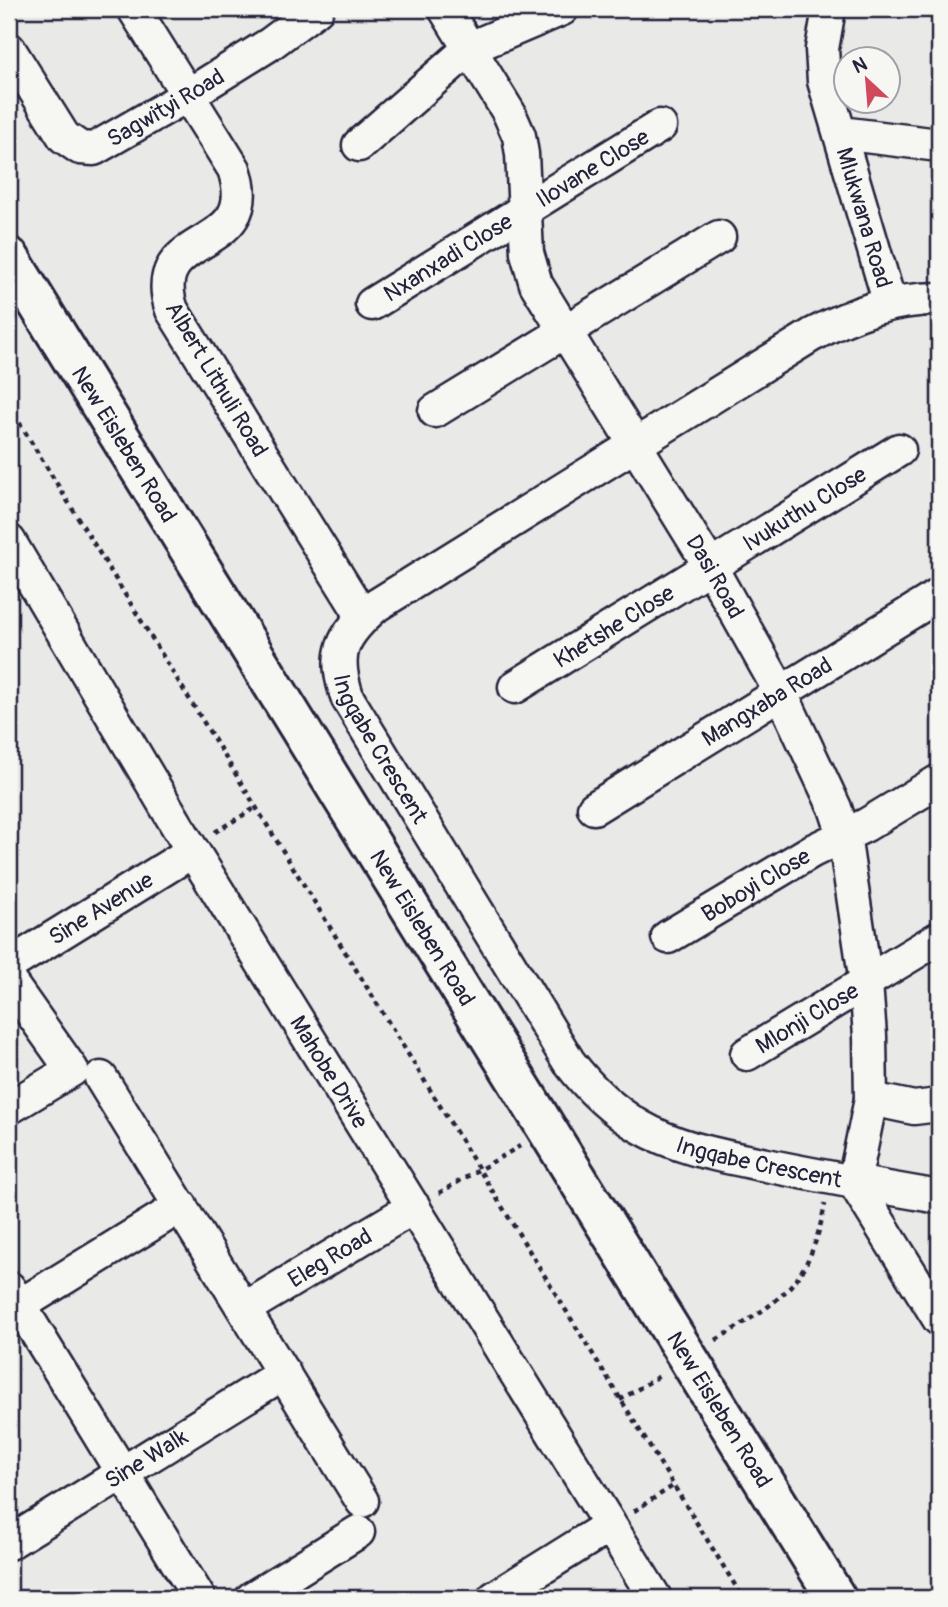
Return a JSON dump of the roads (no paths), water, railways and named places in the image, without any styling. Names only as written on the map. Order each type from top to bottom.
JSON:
[{"type":"main road","name":"New Eisleben Road","points":[[9,257],[836,1598]]},
{"type":"street","name":"Albert Lithuli Road","points":[[134,9],[234,169],[240,187],[239,205],[229,222],[181,256],[172,266],[166,293],[172,310],[363,617]]},
{"type":"street","name":"Sagwityi Road","points":[[9,49],[57,129],[70,143],[80,148],[94,149],[270,44],[317,9]]},
{"type":"street","name":"Dasi Road","points":[[445,9],[514,125],[522,154],[530,267],[536,284],[710,566],[781,693],[835,808],[844,835],[866,983],[870,1036],[871,1099],[842,1180]]},
{"type":"street","points":[[359,145],[470,48],[562,9]]},
{"type":"street","name":"Mlukwana Road","points":[[829,9],[822,49],[824,80],[890,304]]},
{"type":"street","name":"Ilovane Close","points":[[525,211],[660,126]]},
{"type":"street","points":[[840,133],[939,145]]},
{"type":"street","name":"Nxanxadi Close","points":[[372,304],[525,211]]},
{"type":"street","points":[[435,411],[719,237]]},
{"type":"street","name":"Ingqabe Crescent","points":[[939,299],[910,299],[890,304],[849,316],[812,335],[388,598],[351,630],[342,646],[339,661],[348,699],[569,1062],[611,1108],[671,1142],[710,1153],[939,1197]]},
{"type":"street","name":"Ivukuthu Close","points":[[710,566],[899,450]]},
{"type":"street","name":"Mahobe Drive","points":[[9,541],[201,844],[414,1207],[617,1521],[655,1598]]},
{"type":"street","name":"Khetshe Close","points":[[515,687],[710,566]]},
{"type":"street","name":"Mangxaba Road","points":[[594,807],[939,595]]},
{"type":"street","name":"Boboyi Close","points":[[668,937],[812,851],[866,825],[939,781]]},
{"type":"street","name":"Sine Avenue","points":[[9,965],[201,844]]},
{"type":"street","name":"Mlonji Close","points":[[747,1054],[939,938]]},
{"type":"street","points":[[9,982],[86,1074],[181,1206],[362,1501]]},
{"type":"street","points":[[9,1108],[86,1074]]},
{"type":"street","points":[[871,1099],[914,1108],[939,1105]]},
{"type":"street","points":[[842,1180],[939,1319]]},
{"type":"street","points":[[181,1206],[12,1302],[199,1598]]},
{"type":"street","name":"Eleg Road","points":[[244,1309],[414,1207]]},
{"type":"street","name":"Sine Walk","points":[[9,1544],[284,1373]]},
{"type":"street","points":[[494,1598],[617,1521]]},
{"type":"street","points":[[252,1598],[358,1532]]}]
